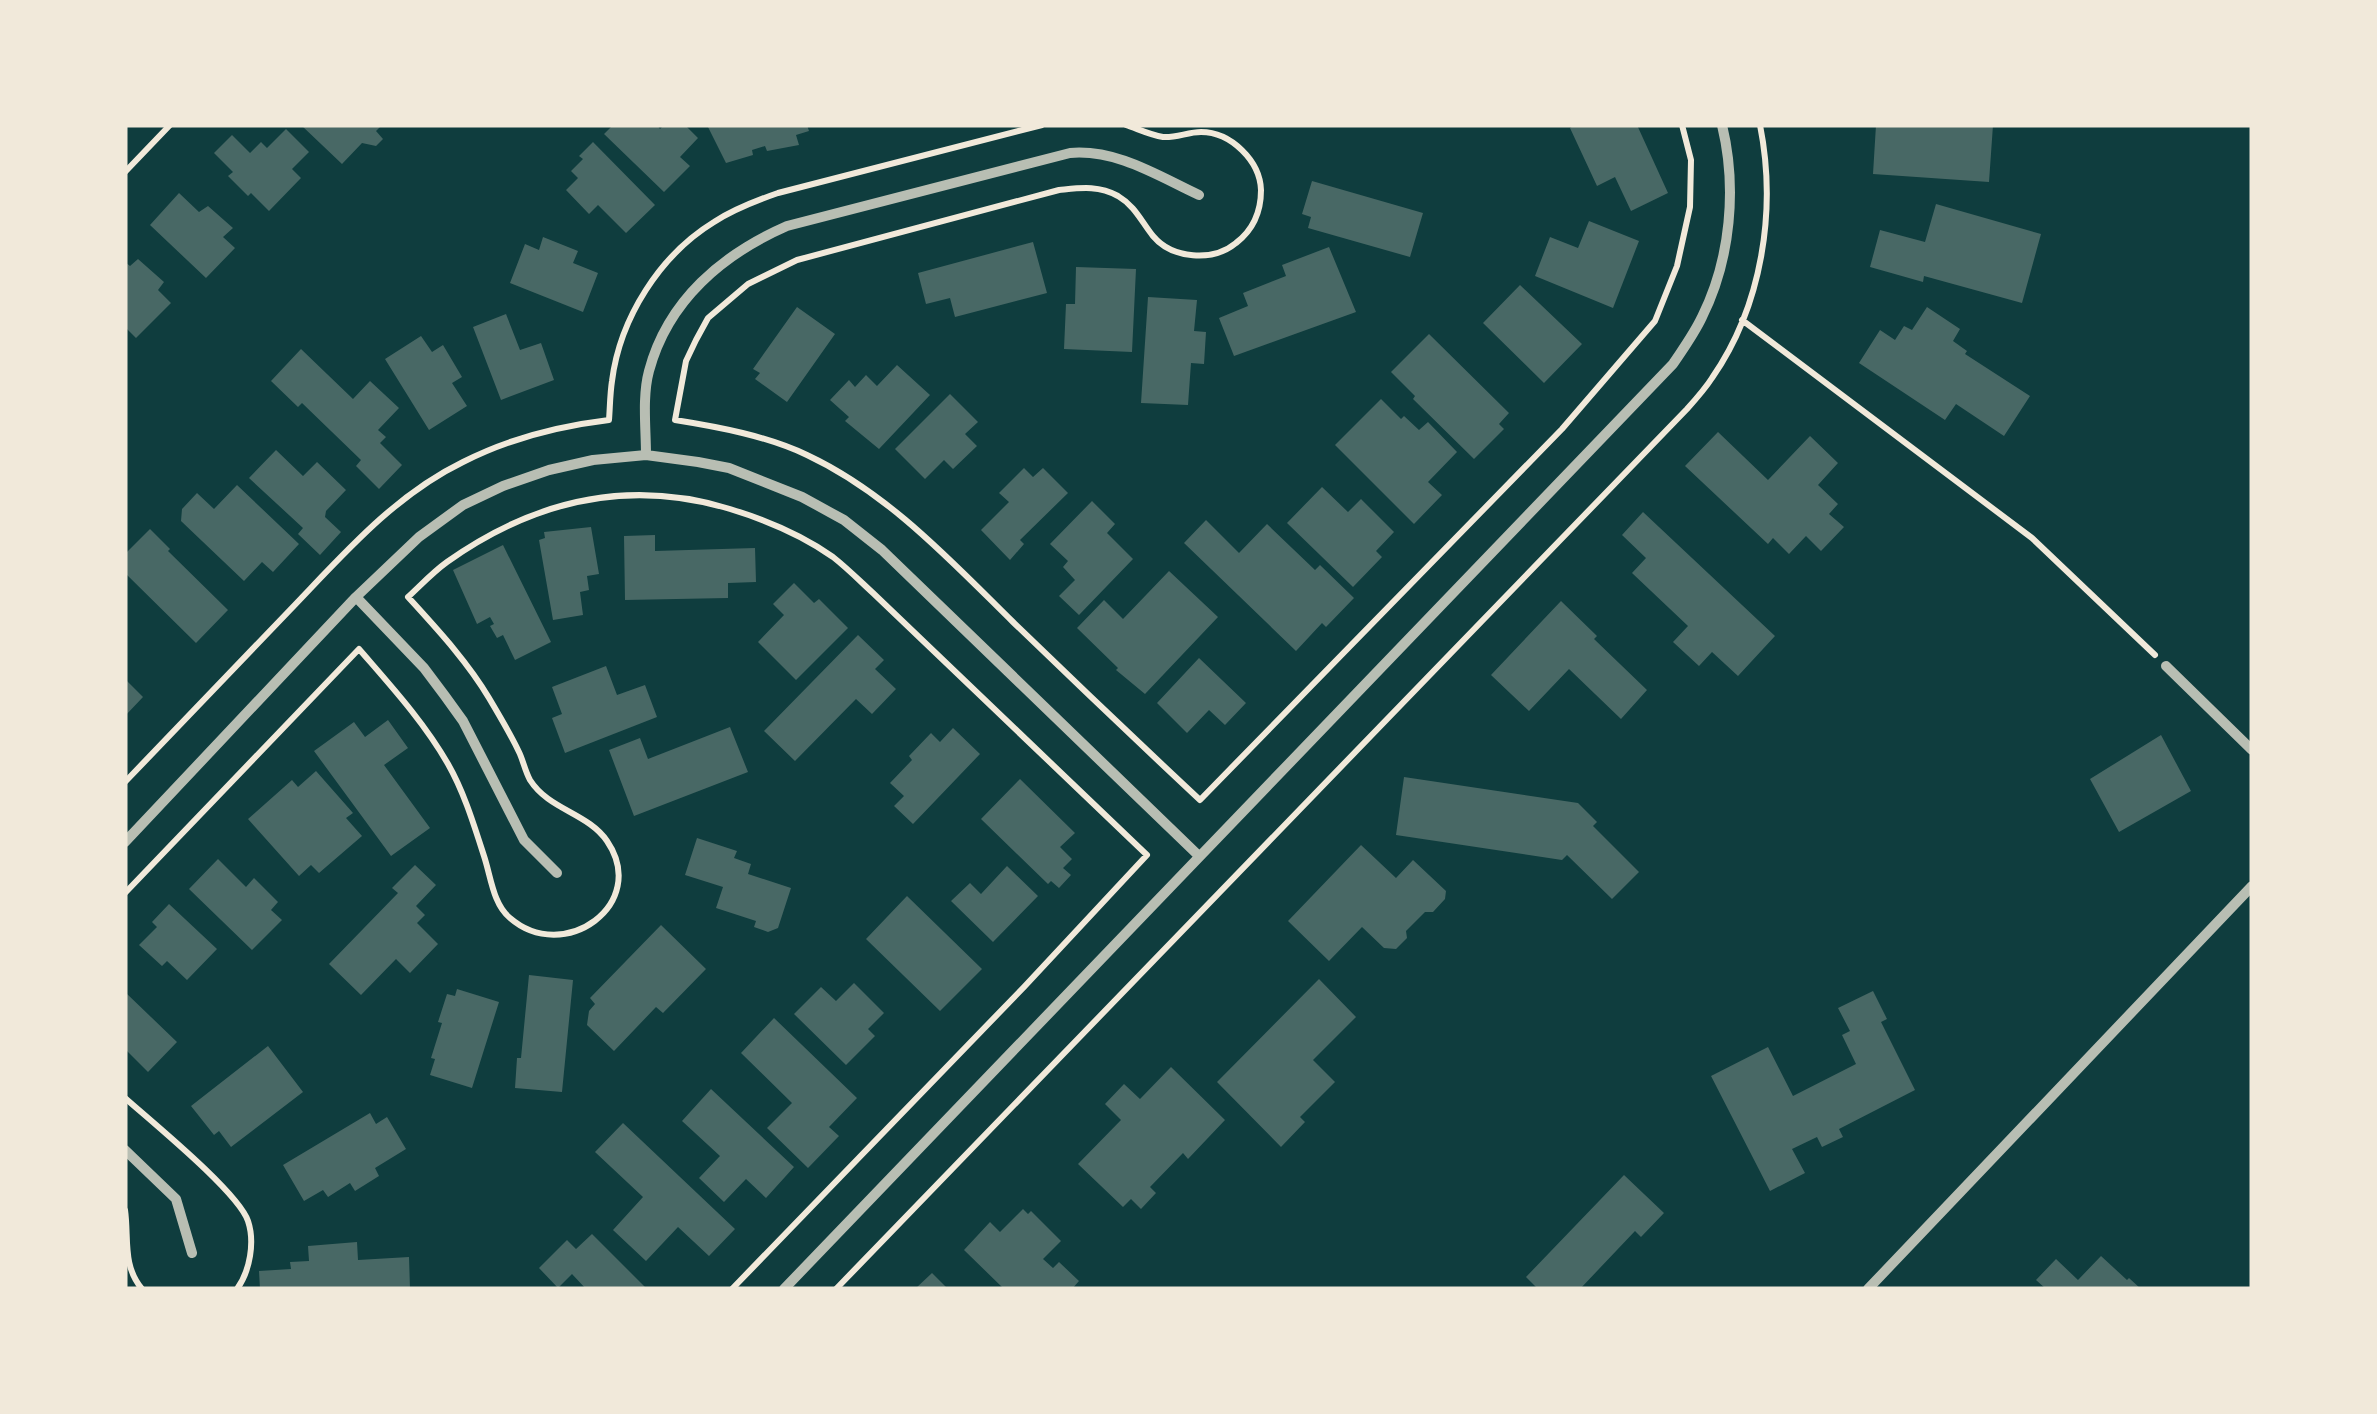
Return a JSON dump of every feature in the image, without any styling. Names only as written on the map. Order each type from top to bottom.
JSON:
[{"type":"street","points":[[784,1289],[1673,364],[1702,317],[1727,232],[1728,149],[1722,125]]},
{"type":"street","points":[[646,455],[648,374],[669,325],[684,298],[708,274],[762,236],[1070,153],[1118,158],[1199,196]]},
{"type":"street","points":[[125,842],[356,597],[420,537],[463,505],[549,470],[593,460],[646,455],[728,468],[844,520],[882,550],[1199,856]]},
{"type":"street","points":[[356,597],[424,668],[445,696],[463,721],[524,840],[557,873]]},
{"type":"street","points":[[2166,666],[2252,750]]},
{"type":"street","points":[[1868,1289],[2252,886]]},
{"type":"street","points":[[125,1150],[176,1199],[192,1253]]},
{"type":"path","points":[[125,172],[170,125]]},
{"type":"path","points":[[1126,125],[1168,138],[1200,132],[1214,134],[1241,150],[1258,174],[1261,187],[1257,216],[1241,240],[1206,256],[1180,253],[1155,240],[1135,208],[1125,200],[1086,186],[797,260],[748,284],[708,318],[686,361],[676,420],[792,449],[871,492],[932,543],[1200,800],[1562,430],[1655,321],[1677,266],[1690,207],[1691,160],[1682,125]]},
{"type":"path","points":[[836,1289],[1688,408],[1712,378],[1742,320],[1764,242],[1767,174],[1760,125]]},
{"type":"path","points":[[1742,320],[2032,538],[2166,666]]},
{"type":"path","points":[[408,597],[444,564],[486,537],[576,501],[661,494],[756,516],[834,558],[1146,855],[732,1289]]},
{"type":"path","points":[[125,893],[359,649]]},
{"type":"path","points":[[125,1098],[242,1210],[248,1222],[250,1252],[248,1268],[237,1289]]},
{"type":"path","points":[[125,1210],[128,1261],[134,1280],[142,1289]]},
{"type":"building","points":[[301,125],[382,125],[376,131],[383,139],[376,146],[362,143],[342,164]]},
{"type":"building","points":[[613,125],[657,125],[660,129],[664,125],[685,125],[698,138],[680,157],[690,166],[664,192],[604,134]]},
{"type":"building","points":[[707,125],[807,125],[809,131],[796,135],[799,145],[767,151],[765,146],[752,150],[753,155],[726,163]]},
{"type":"building","points":[[1637,125],[1668,193],[1631,211],[1615,177],[1597,186],[1570,128]]},
{"type":"building","points":[[1876,125],[1993,125],[1989,182],[1873,174]]},
{"type":"building","points":[[286,129],[309,152],[292,169],[301,178],[269,211],[228,176],[233,172],[214,153],[232,135],[250,153],[261,142],[267,148]]},
{"type":"building","points":[[593,142],[655,205],[626,233],[598,205],[589,214],[566,190],[578,178],[571,171],[583,159],[579,156]]},
{"type":"building","points":[[1312,181],[1423,213],[1410,257],[1308,228],[1311,217],[1302,214]]},
{"type":"building","points":[[179,193],[199,212],[208,206],[233,228],[223,237],[235,248],[206,278],[150,225]]},
{"type":"building","points":[[1936,204],[2041,234],[2022,303],[1924,276],[1923,282],[1870,267],[1880,230],[1925,242]]},
{"type":"building","points":[[1589,221],[1639,241],[1613,308],[1535,276],[1550,237],[1578,248]]},
{"type":"building","points":[[543,237],[578,251],[573,263],[598,273],[583,312],[510,283],[525,244],[539,250]]},
{"type":"building","points":[[1033,242],[1047,293],[955,317],[950,298],[926,304],[918,273]]},
{"type":"building","points":[[1329,247],[1356,312],[1234,356],[1219,318],[1248,306],[1243,293],[1286,276],[1282,265]]},
{"type":"building","points":[[138,259],[164,282],[158,290],[171,303],[136,338],[125,327],[125,262],[130,266]]},
{"type":"building","points":[[1076,267],[1136,269],[1132,352],[1064,349],[1066,304],[1075,304]]},
{"type":"building","points":[[1520,285],[1582,344],[1544,383],[1483,323]]},
{"type":"building","points":[[1148,297],[1197,300],[1194,331],[1206,332],[1204,364],[1191,363],[1188,405],[1141,403]]},
{"type":"building","points":[[797,307],[835,334],[787,402],[755,379],[760,373],[753,369]]},
{"type":"building","points":[[1927,307],[1960,329],[1953,341],[1967,351],[1965,354],[2030,396],[2004,436],[1956,404],[1945,420],[1859,363],[1880,330],[1895,340],[1904,326],[1912,330]]},
{"type":"building","points":[[506,314],[520,350],[541,343],[554,380],[501,400],[473,327]]},
{"type":"building","points":[[1429,334],[1509,413],[1499,424],[1504,429],[1474,459],[1391,372]]},
{"type":"building","points":[[421,336],[432,352],[443,345],[462,377],[452,383],[467,406],[429,430],[385,359]]},
{"type":"building","points":[[301,349],[353,399],[370,381],[399,408],[378,430],[386,437],[380,443],[402,465],[379,489],[356,466],[361,460],[302,403],[298,407],[271,381]]},
{"type":"building","points":[[897,365],[930,395],[879,449],[845,421],[849,417],[830,400],[849,380],[855,387],[866,375],[877,386]]},
{"type":"building","points":[[950,394],[978,422],[965,434],[977,446],[953,469],[944,460],[925,479],[895,449]]},
{"type":"building","points":[[1381,399],[1419,430],[1428,422],[1457,452],[1428,482],[1442,495],[1414,524],[1335,445]]},
{"type":"building","points":[[1718,432],[1768,480],[1810,436],[1838,463],[1818,485],[1838,504],[1829,514],[1844,527],[1821,551],[1806,536],[1789,554],[1773,538],[1768,544],[1685,466]]},
{"type":"building","points":[[276,450],[303,476],[317,462],[346,490],[325,517],[341,532],[320,555],[298,534],[303,528],[249,478]]},
{"type":"building","points":[[1024,468],[1033,477],[1043,468],[1068,493],[1020,540],[1024,544],[1010,560],[981,530],[1009,502],[999,493]]},
{"type":"building","points":[[237,485],[299,544],[273,572],[262,562],[244,581],[181,521],[182,509],[197,493],[214,509]]},
{"type":"building","points":[[1322,487],[1348,512],[1361,499],[1394,532],[1376,551],[1382,557],[1353,587],[1287,523]]},
{"type":"building","points":[[1092,501],[1115,524],[1107,533],[1133,559],[1079,615],[1059,596],[1075,580],[1063,567],[1068,561],[1050,544]]},
{"type":"building","points":[[1643,512],[1775,636],[1738,676],[1712,652],[1699,666],[1673,642],[1688,626],[1632,573],[1646,558],[1622,535]]},
{"type":"building","points":[[1206,520],[1239,553],[1267,524],[1315,570],[1320,565],[1354,598],[1326,627],[1322,623],[1296,651],[1184,543]]},
{"type":"building","points":[[591,527],[599,574],[587,576],[589,590],[580,592],[583,615],[553,620],[539,540],[545,538],[544,532]]},
{"type":"building","points":[[150,529],[228,610],[196,643],[125,573],[125,554]]},
{"type":"building","points":[[655,535],[655,551],[755,548],[756,582],[728,583],[728,598],[625,600],[624,536]]},
{"type":"building","points":[[503,545],[551,642],[515,660],[503,635],[497,638],[490,626],[494,624],[490,617],[477,624],[453,570]]},
{"type":"building","points":[[1169,571],[1218,617],[1145,694],[1077,628],[1104,600],[1123,619]]},
{"type":"building","points":[[794,583],[814,603],[819,599],[848,628],[796,680],[758,642],[784,615],[773,604]]},
{"type":"building","points":[[1561,601],[1647,690],[1621,719],[1569,669],[1529,711],[1491,675]]},
{"type":"building","points":[[858,635],[884,660],[875,669],[896,689],[872,714],[856,699],[795,761],[764,731]]},
{"type":"building","points":[[1199,658],[1246,703],[1225,725],[1209,710],[1187,733],[1157,703]]},
{"type":"building","points":[[606,666],[617,695],[645,685],[657,717],[565,753],[552,718],[562,714],[552,687]]},
{"type":"building","points":[[125,679],[143,697],[125,716]]},
{"type":"building","points":[[388,720],[408,748],[384,765],[430,828],[391,856],[314,751],[354,722],[365,737]]},
{"type":"building","points":[[730,727],[748,772],[634,816],[609,750],[640,738],[648,759]]},
{"type":"building","points":[[953,728],[980,754],[913,824],[894,806],[904,796],[890,783],[931,733],[940,742]]},
{"type":"building","points":[[2161,735],[2191,791],[2119,832],[2090,779]]},
{"type":"building","points":[[316,771],[353,813],[346,818],[362,836],[319,873],[311,865],[299,876],[248,819],[292,780],[298,787]]},
{"type":"building","points":[[1404,777],[1578,803],[1597,822],[1593,826],[1639,872],[1612,899],[1567,855],[1562,860],[1396,835]]},
{"type":"building","points":[[1020,779],[1075,833],[1060,847],[1072,859],[1063,868],[1071,875],[1059,888],[1051,881],[1048,884],[981,819]]},
{"type":"building","points":[[697,838],[737,851],[734,858],[751,864],[748,874],[791,888],[778,928],[768,932],[754,927],[756,921],[716,908],[723,887],[685,875]]},
{"type":"building","points":[[1361,845],[1396,878],[1413,860],[1446,891],[1445,899],[1406,931],[1407,938],[1396,949],[1384,948],[1362,927],[1329,961],[1288,921]]},
{"type":"building","points":[[218,859],[246,887],[254,878],[278,902],[271,910],[282,920],[252,950],[189,889]]},
{"type":"building","points":[[415,865],[436,885],[416,906],[425,915],[417,923],[438,944],[410,973],[396,959],[361,995],[329,964],[398,893],[392,888]]},
{"type":"building","points":[[1007,866],[1038,896],[993,942],[951,901],[970,883],[981,894]]},
{"type":"building","points":[[907,896],[982,969],[940,1011],[866,939]]},
{"type":"building","points":[[169,904],[217,949],[187,980],[167,961],[162,966],[139,945],[157,927],[152,922]]},
{"type":"building","points":[[661,925],[706,969],[663,1013],[656,1007],[614,1051],[587,1025],[589,1011],[595,1004],[590,998]]},
{"type":"building","points":[[529,975],[573,980],[562,1092],[515,1088]]},
{"type":"building","points":[[1319,979],[1356,1017],[1313,1060],[1335,1082],[1300,1117],[1305,1122],[1281,1147],[1217,1082]]},
{"type":"building","points":[[854,983],[884,1013],[868,1029],[875,1036],[846,1065],[794,1014],[821,987],[836,1001]]},
{"type":"building","points":[[457,989],[499,1002],[472,1088],[430,1075],[442,1023],[438,1022],[447,994],[455,996]]},
{"type":"building","points":[[1873,991],[1887,1019],[1881,1022],[1915,1090],[1839,1129],[1843,1137],[1822,1147],[1817,1137],[1792,1149],[1805,1173],[1770,1191],[1711,1076],[1768,1047],[1793,1096],[1856,1064],[1842,1035],[1850,1031],[1838,1008]]},
{"type":"building","points":[[125,992],[177,1042],[148,1072],[125,1049]]},
{"type":"building","points":[[774,1018],[857,1098],[829,1127],[839,1136],[808,1168],[767,1128],[792,1103],[741,1053]]},
{"type":"building","points":[[268,1046],[303,1092],[231,1147],[219,1131],[214,1135],[191,1106]]},
{"type":"building","points":[[1171,1067],[1225,1120],[1188,1159],[1183,1153],[1150,1187],[1156,1193],[1141,1209],[1131,1199],[1123,1207],[1078,1164],[1121,1120],[1105,1104],[1124,1084],[1140,1099]]},
{"type":"building","points":[[711,1089],[794,1167],[766,1198],[746,1179],[724,1202],[699,1178],[720,1156],[682,1121]]},
{"type":"building","points":[[370,1113],[376,1124],[387,1117],[406,1149],[375,1168],[379,1176],[355,1191],[350,1183],[328,1197],[323,1190],[304,1201],[283,1165]]},
{"type":"building","points":[[623,1123],[735,1229],[709,1256],[678,1227],[646,1261],[613,1230],[643,1197],[595,1152]]},
{"type":"building","points":[[1624,1175],[1664,1213],[1641,1237],[1635,1231],[1580,1289],[1538,1289],[1526,1277]]},
{"type":"building","points":[[1023,1209],[1028,1214],[1031,1211],[1061,1241],[1043,1259],[1053,1268],[1059,1262],[1079,1281],[1072,1289],[1004,1289],[964,1250],[990,1222],[1000,1232]]},
{"type":"building","points":[[592,1234],[647,1289],[586,1289],[572,1274],[558,1288],[539,1268],[567,1240],[576,1249]]},
{"type":"building","points":[[357,1242],[358,1260],[409,1257],[410,1289],[260,1289],[259,1271],[291,1269],[290,1262],[309,1261],[308,1246]]},
{"type":"building","points":[[2101,1256],[2141,1289],[2046,1289],[2036,1280],[2056,1259],[2078,1280]]},
{"type":"building","points":[[932,1273],[948,1289],[915,1289]]}]
